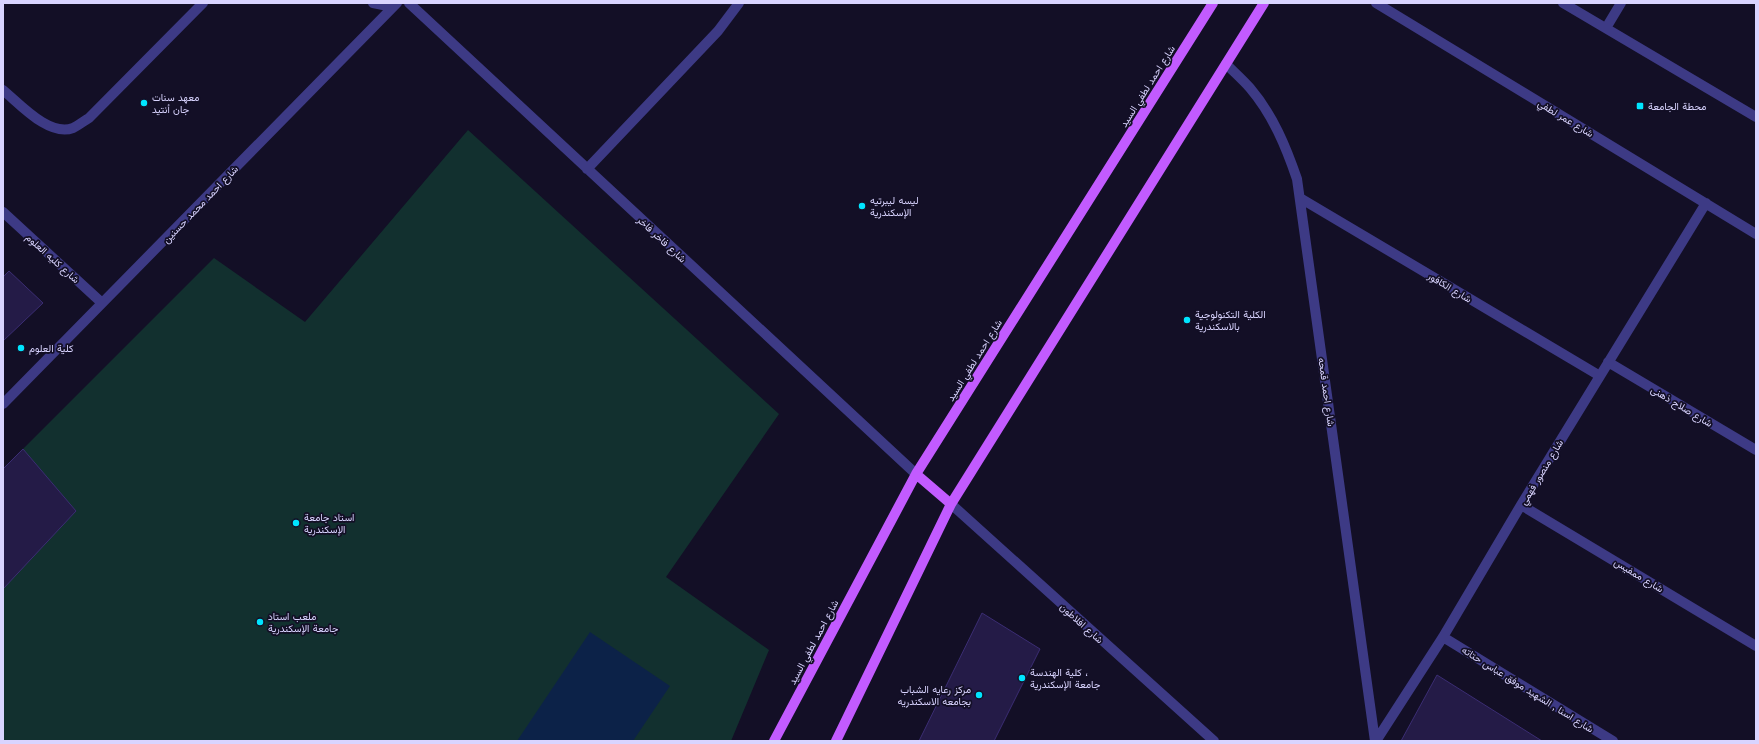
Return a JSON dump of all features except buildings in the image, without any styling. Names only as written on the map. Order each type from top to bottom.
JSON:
[{"type":"main road","name":"شارع احمد لطفي السيد","points":[[774,741],[916,474],[1213,3]]},
{"type":"main road","points":[[836,741],[951,504],[1264,3]]},
{"type":"main road","points":[[916,474],[951,504]]},
{"type":"street","points":[[3,90],[35,117],[52,128],[72,128],[89,118],[202,3]]},
{"type":"street","points":[[373,3],[395,5]]},
{"type":"street","name":"شارع فاخر فاخر","points":[[409,3],[916,474]]},
{"type":"street","points":[[588,169],[718,31],[739,3]]},
{"type":"street","name":"شارع عمر لطفي","points":[[1376,3],[1756,234]]},
{"type":"street","points":[[1563,3],[1756,117]]},
{"type":"street","points":[[1606,28],[1621,3]]},
{"type":"street","name":"شارع احمد محمد حسنين","points":[[3,404],[395,5]]},
{"type":"street","name":"شارع احمد قمحه","points":[[1226,64],[1251,89],[1270,117],[1286,147],[1297,179],[1376,741]]},
{"type":"street","name":"شارع الكافور","points":[[1300,198],[1600,376]]},
{"type":"street","name":"شارع منصور فهمي","points":[[1376,741],[1443,637],[1521,505],[1706,203]]},
{"type":"street","name":"شارع كليه العلوم","points":[[3,212],[102,303]]},
{"type":"street","name":"شارع صلاح ذهنى","points":[[1608,362],[1756,450]]},
{"type":"street","name":"شارع افلاطون","points":[[951,504],[1214,741]]},
{"type":"street","name":"شارع ممفيس","points":[[1521,505],[1756,646]]},
{"type":"street","name":"شارع اسنا , الشهيد موفق عباس حتاته","points":[[1443,637],[1613,741]]},
{"type":"green space","name":"استاد جامعة الإسكندرية","points":[[468,130],[779,414],[666,577],[769,650],[731,741],[3,741],[3,469],[214,258],[305,322]]},
{"type":"water","points":[[590,632],[670,686],[633,741],[517,741]]},
{"type":"place","name":"معهد سنات جان أنتيد","points":[[144,103]]},
{"type":"place","name":"محطة الجامعة","points":[[1640,106]]},
{"type":"place","name":"ليسه ليبرتيه الإسكندرية","points":[[862,206]]},
{"type":"place","name":"الكلية التكنولوجية بالاسكندرية","points":[[1187,320]]},
{"type":"place","name":"كلية العلوم","points":[[21,348]]},
{"type":"place","name":"استاد جامعة الإسكندرية","points":[[296,523]]},
{"type":"place","name":"ملعب استاد جامعة الإسكندرية","points":[[260,622]]},
{"type":"place","name":"كلية الهندسة ، جامعة الإسكندرية","points":[[1022,678]]},
{"type":"place","name":"مركز رعايه الشباب بجامعه الاسكندريه","points":[[979,695]]}]
